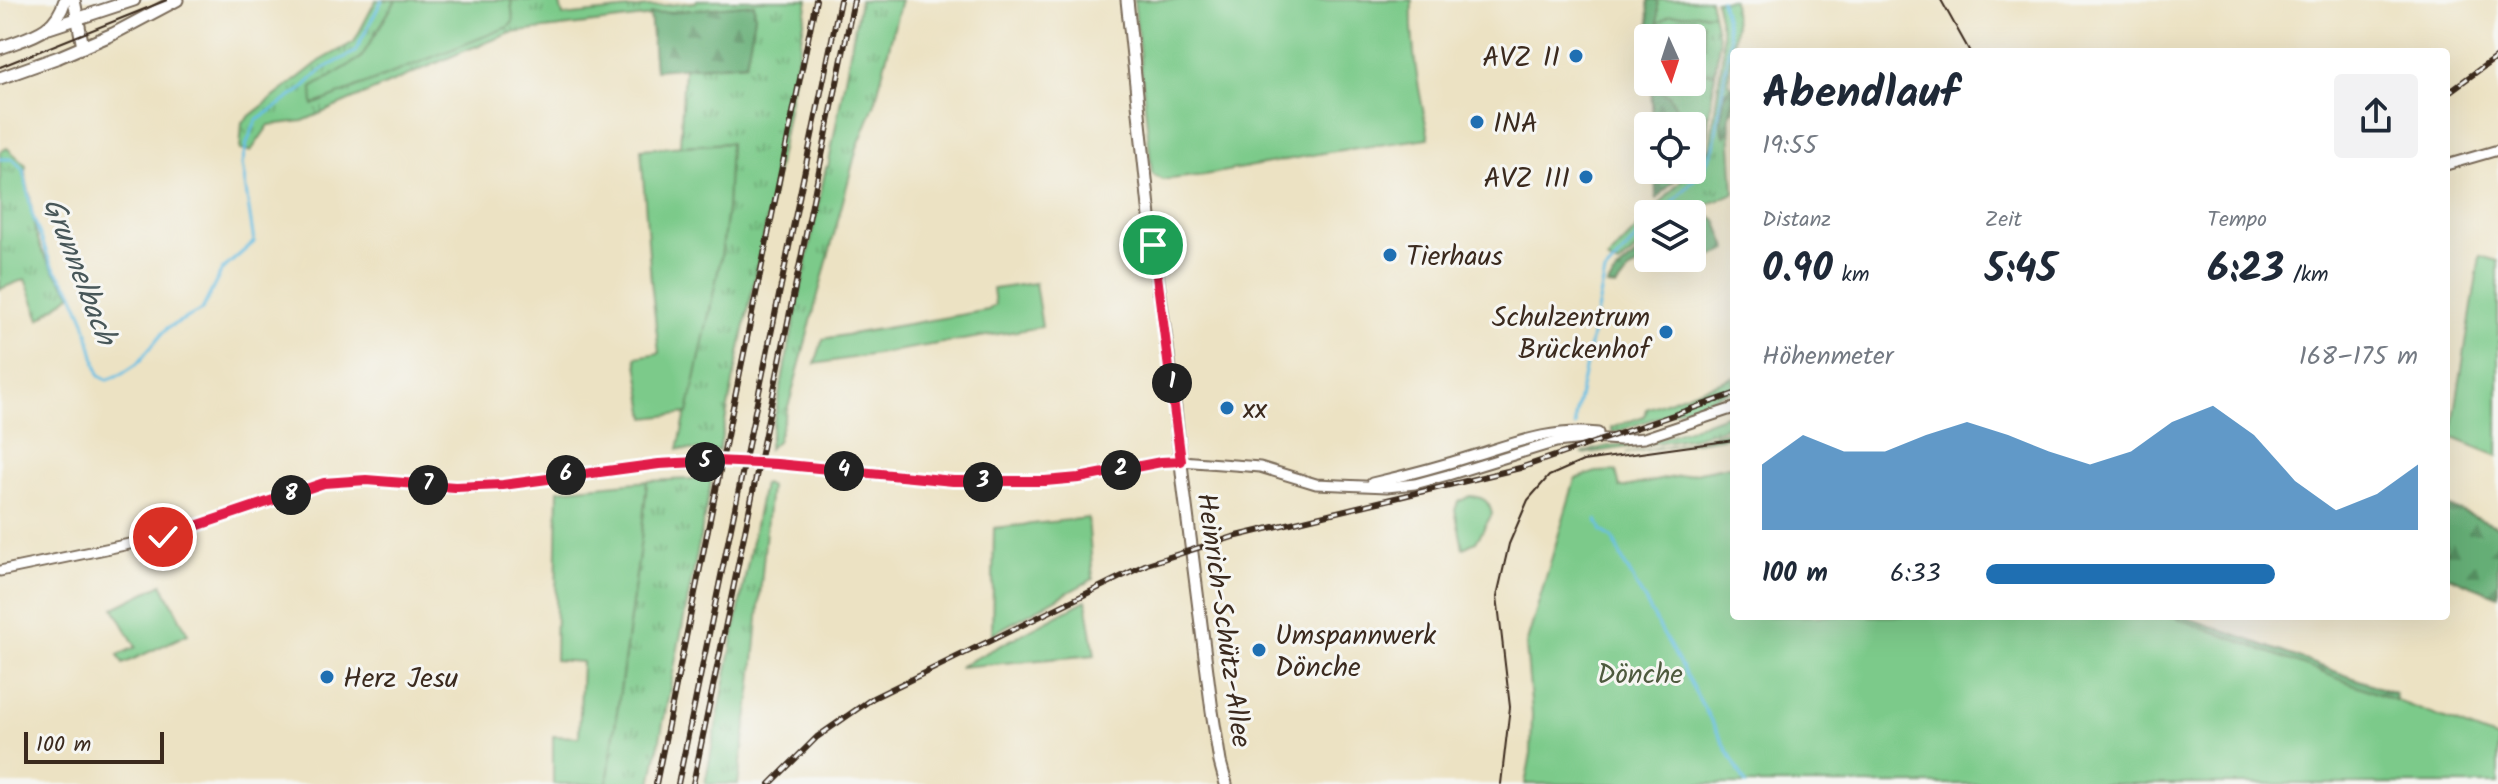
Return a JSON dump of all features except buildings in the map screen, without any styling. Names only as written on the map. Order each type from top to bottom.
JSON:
[{"type":"main road","points":[[49,28],[59,17],[65,0]]},
{"type":"main road","points":[[74,0],[83,47]]},
{"type":"main road","points":[[0,48],[134,0]]},
{"type":"main road","points":[[0,78],[83,47],[177,0]]},
{"type":"main road","name":"Heinrich-Schütz-Allee","points":[[1127,0],[1153,245],[1212,711],[1226,784]]},
{"type":"street","points":[[2450,164],[2498,150]]},
{"type":"street","points":[[0,571],[163,537],[324,483],[366,480],[455,487],[503,485],[659,464],[716,461],[953,481],[1045,481],[1181,461],[1260,467],[1316,484],[1362,486],[1557,431],[1638,435],[1644,438],[1730,409]]},
{"type":"green space","points":[[376,0],[396,0],[361,58],[312,88],[444,51],[508,27],[513,22],[511,0],[559,0],[563,16],[697,0],[808,0],[777,170],[719,451],[678,449],[721,257],[727,209],[729,143],[680,146],[684,68],[746,63],[754,4],[511,33],[303,121],[269,125],[251,151],[240,150],[242,122],[320,61],[354,42]]},
{"type":"green space","points":[[396,0],[511,0],[513,22],[508,27],[313,105],[312,88],[361,58]]},
{"type":"green space","points":[[860,0],[901,0],[875,103],[857,148],[791,397],[777,441],[768,449],[828,167]]},
{"type":"green space","points":[[1134,0],[1412,0],[1414,52],[1429,138],[1162,180],[1152,174]]},
{"type":"green space","points":[[1648,0],[1658,0],[1658,24],[1649,24]]},
{"type":"green space","points":[[1658,0],[1710,0],[1713,13],[1670,15],[1658,24]]},
{"type":"green space","points":[[1715,0],[1733,0],[1735,28],[1730,48],[1728,83],[1730,195],[1706,206],[1706,200],[1664,200],[1678,184],[1706,184],[1706,152],[1710,148],[1723,52]]},
{"type":"green space","points":[[754,4],[755,16],[746,63],[655,70],[650,14]]},
{"type":"green space","points":[[1713,13],[1719,41],[1715,73],[1706,74],[1706,24],[1658,24],[1670,15]]},
{"type":"green space","points":[[1695,18],[1703,24],[1673,24],[1678,20]]},
{"type":"green space","points":[[1706,72],[1715,73],[1709,114],[1678,111],[1670,96],[1706,96]]},
{"type":"green space","points":[[1730,88],[1730,130],[1725,137],[1721,126],[1725,91]]},
{"type":"green space","points":[[1652,96],[1670,96],[1678,111],[1688,112],[1652,112]]},
{"type":"green space","points":[[1706,114],[1709,114],[1706,146]]},
{"type":"green space","points":[[730,143],[721,257],[688,413],[646,418],[636,357],[659,353],[641,149]]},
{"type":"green space","points":[[7,148],[26,165],[38,239],[53,270],[72,294],[40,319],[25,279],[0,289],[0,152]]},
{"type":"green space","points":[[1655,184],[1671,184],[1656,200]]},
{"type":"green space","points":[[1706,212],[1716,220],[1728,250],[1706,259]]},
{"type":"green space","points":[[1634,232],[1634,252],[1618,266],[1607,260]]},
{"type":"green space","points":[[2480,256],[2498,261],[2498,456],[2451,437]]},
{"type":"green space","points":[[1634,257],[1634,268],[1616,287],[1607,286]]},
{"type":"green space","points":[[1035,283],[1042,327],[815,364],[823,339],[988,310],[995,305],[993,289]]},
{"type":"green space","points":[[1730,378],[1730,391],[1613,433],[1611,428],[1644,416],[1646,409]]},
{"type":"green space","points":[[1730,413],[1730,425],[1696,437],[1582,454],[1647,441]]},
{"type":"green space","points":[[1730,429],[1730,437],[1626,453],[1697,441]]},
{"type":"green space","name":"Dönche","points":[[1730,466],[1730,620],[2183,620],[2498,739],[2498,784],[1525,784],[1531,754],[1532,714],[1526,645],[1575,479],[1596,472],[1616,471],[1620,488]]},
{"type":"green space","points":[[712,478],[651,784],[607,784],[647,481]]},
{"type":"green space","points":[[647,481],[607,784],[553,784],[553,736],[579,737],[582,662],[555,660],[558,490]]},
{"type":"green space","points":[[763,484],[770,486],[752,684],[738,784],[705,784]]},
{"type":"green space","points":[[1470,496],[1485,500],[1492,514],[1476,542],[1463,548],[1455,510],[1458,502]]},
{"type":"green space","points":[[2450,507],[2498,527],[2498,596],[2450,577]]},
{"type":"green space","points":[[1088,518],[1093,579],[992,634],[994,528]]},
{"type":"green space","points":[[162,584],[188,634],[123,664],[118,655],[136,647],[114,608]]},
{"type":"green space","points":[[1086,600],[1095,655],[959,667]]},
{"type":"green space","points":[[2147,620],[2194,620],[2395,693],[2397,703]]},
{"type":"waterway","name":"Grunnelbach","points":[[0,159],[13,159],[24,170],[32,214],[51,264],[72,291],[85,321],[99,376],[107,380],[122,374],[137,364],[167,328],[202,310],[222,270],[254,242],[242,164],[256,121],[301,90],[323,69],[355,52],[382,0]]},
{"type":"waterway","points":[[1675,200],[1703,170],[1714,147],[1730,39],[1721,0]]},
{"type":"waterway","points":[[1575,426],[1605,273],[1634,241]]},
{"type":"waterway","points":[[1597,520],[1602,531],[1613,538],[1746,784]]},
{"type":"tram line","points":[[0,67],[167,0]]},
{"type":"tram line","points":[[1941,0],[1968,48]]},
{"type":"tram line","points":[[1501,784],[1510,707],[1497,596],[1509,544],[1528,500],[1549,476],[1583,461],[1730,441]]},
{"type":"railway","points":[[656,784],[816,0]]},
{"type":"railway","points":[[678,784],[840,0]]},
{"type":"railway","points":[[693,784],[854,0]]},
{"type":"railway","points":[[2450,91],[2498,56]]},
{"type":"railway","points":[[770,784],[817,737],[873,698],[1147,564],[1233,537],[1520,468],[1730,395]]},
{"type":"place","name":"AVZ II","points":[[1576,56]]},
{"type":"place","name":"INA","points":[[1477,122]]},
{"type":"place","name":"AVZ III","points":[[1586,177]]},
{"type":"place","name":"Tierhaus","points":[[1390,255]]},
{"type":"place","name":"Schulzentrum Brückenhof","points":[[1666,332]]},
{"type":"place","name":"xx","points":[[1227,408]]},
{"type":"place","name":"Umspannwerk Dönche","points":[[1259,650]]},
{"type":"place","name":"Herz Jesu","points":[[327,677]]},
{"type":"route","points":[[163,537],[324,483],[366,480],[455,487],[503,485],[659,464],[716,461],[953,481],[1045,481],[1181,461],[1153,245]]}]
